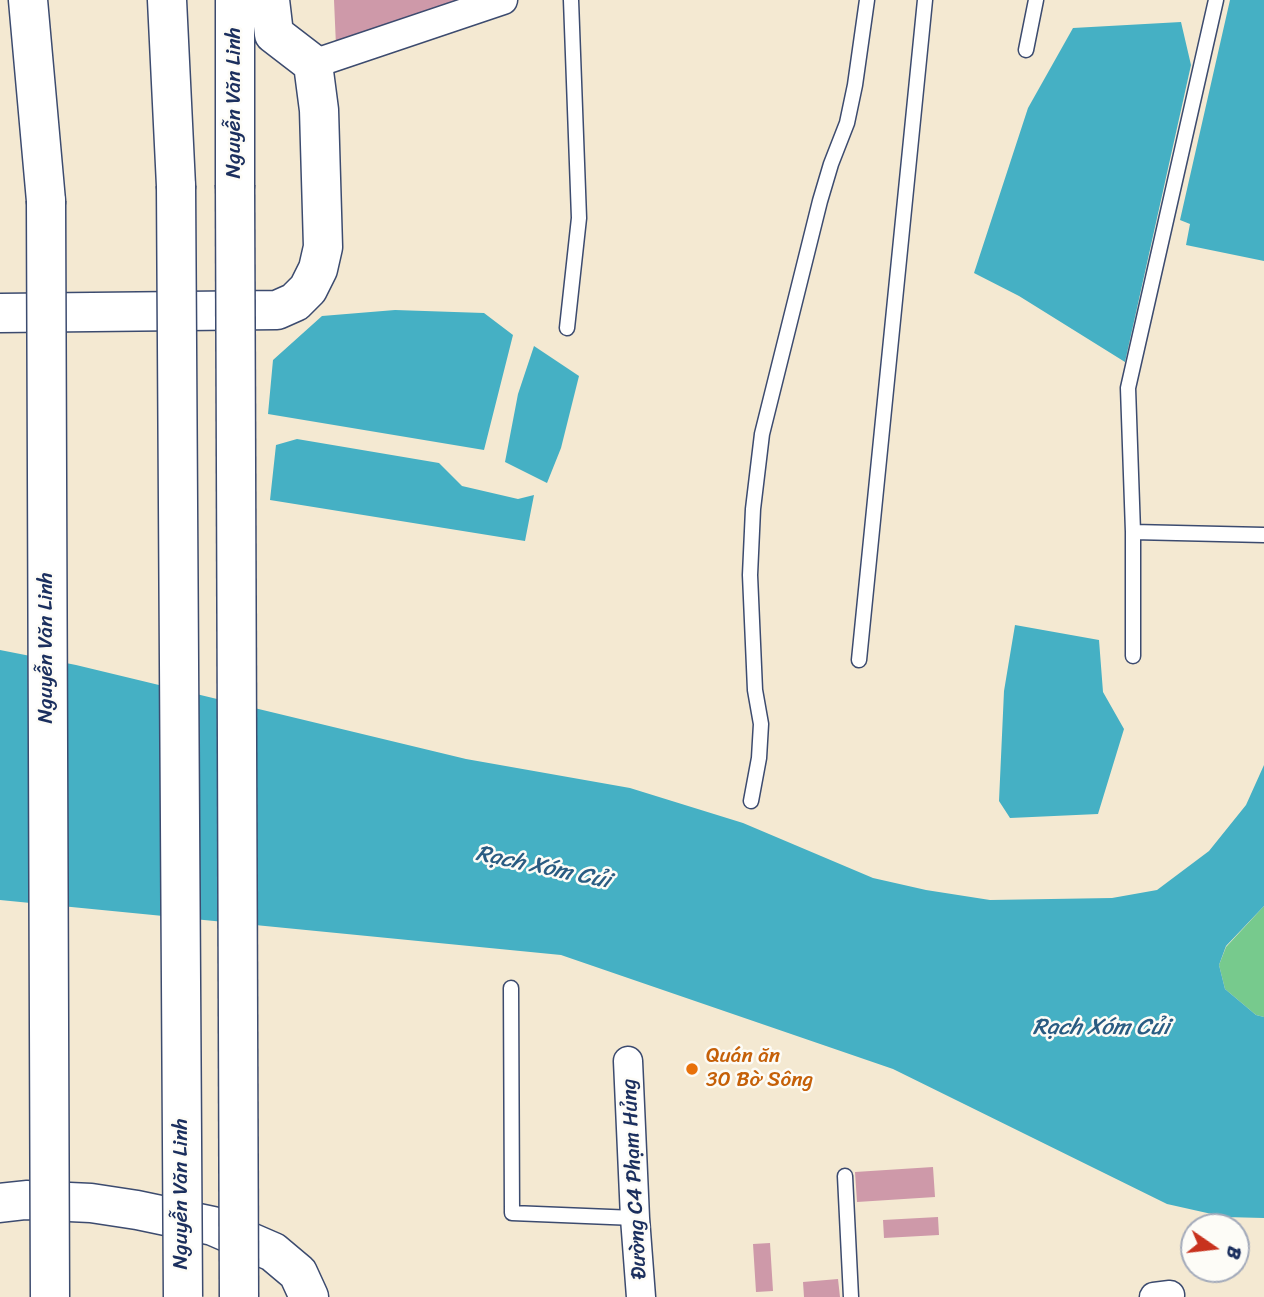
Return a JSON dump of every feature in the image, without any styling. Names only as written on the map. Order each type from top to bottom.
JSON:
[{"type":"main road","name":"Nguyễn Văn Linh","points":[[29,0],[46,201],[50,1297]]},
{"type":"main road","name":"Nguyễn Văn Linh","points":[[167,0],[176,186],[183,1297]]},
{"type":"main road","name":"Nguyễn Văn Linh","points":[[235,0],[239,1297]]},
{"type":"main road","points":[[0,313],[277,310],[295,302],[308,289],[318,269],[323,247],[318,110],[313,64],[274,34],[270,0]]},
{"type":"main road","points":[[0,1203],[26,1200],[91,1203],[212,1226],[274,1252],[298,1273],[309,1297]]},
{"type":"street","points":[[313,64],[472,5],[503,0]]},
{"type":"street","name":"Đường C4 Phạm Hủng","points":[[628,1061],[641,1297]]},
{"type":"lane","points":[[567,328],[579,218],[571,0]]},
{"type":"lane","points":[[751,801],[759,758],[761,724],[755,690],[750,575],[752,509],[762,434],[824,188],[846,123],[855,85],[867,0]]},
{"type":"lane","points":[[859,660],[925,0]]},
{"type":"lane","points":[[1026,50],[1035,0]]},
{"type":"lane","points":[[1133,656],[1133,531],[1128,388],[1216,0]]},
{"type":"lane","points":[[1133,531],[1264,535]]},
{"type":"lane","points":[[512,988],[512,1213],[635,1218]]},
{"type":"lane","points":[[845,1176],[851,1297]]},
{"type":"green space","points":[[1264,906],[1264,1017],[1256,1015],[1225,989],[1219,965],[1226,947]]},
{"type":"water","points":[[1230,0],[1264,0],[1264,261],[1186,245],[1190,224],[1180,220]]},
{"type":"water","points":[[1181,22],[1191,65],[1125,362],[1019,296],[974,273],[1028,108],[1073,28]]},
{"type":"water","points":[[395,310],[484,313],[513,335],[484,450],[268,414],[273,360],[322,316]]},
{"type":"water","points":[[534,346],[579,376],[561,448],[547,483],[505,462],[518,394]]},
{"type":"water","points":[[297,439],[439,463],[462,486],[518,499],[534,495],[525,541],[270,500],[276,445]]},
{"type":"water","points":[[1015,625],[1099,640],[1103,692],[1124,729],[1098,814],[1010,818],[999,801],[1004,691]]},
{"type":"water","name":"Rạch Xóm Củi","points":[[0,650],[76,665],[466,759],[630,788],[743,823],[873,878],[990,900],[1112,898],[1157,890],[1209,851],[1246,805],[1264,765],[1264,906],[1226,946],[1219,965],[1225,989],[1256,1015],[1264,1017],[1264,1218],[1250,1218],[1250,1213],[1207,1213],[1167,1204],[893,1069],[561,955],[0,900]]},
{"type":"building","points":[[334,0],[464,0],[336,46]]},
{"type":"building","points":[[933,1167],[935,1197],[857,1202],[855,1172]]},
{"type":"building","points":[[938,1217],[939,1235],[884,1238],[883,1220]]},
{"type":"building","points":[[770,1243],[773,1291],[756,1292],[753,1244]]},
{"type":"building","points":[[838,1279],[840,1297],[804,1297],[803,1282]]},
{"type":"place","name":"Quán ăn 30 Bờ Sông","points":[[692,1069]]}]
